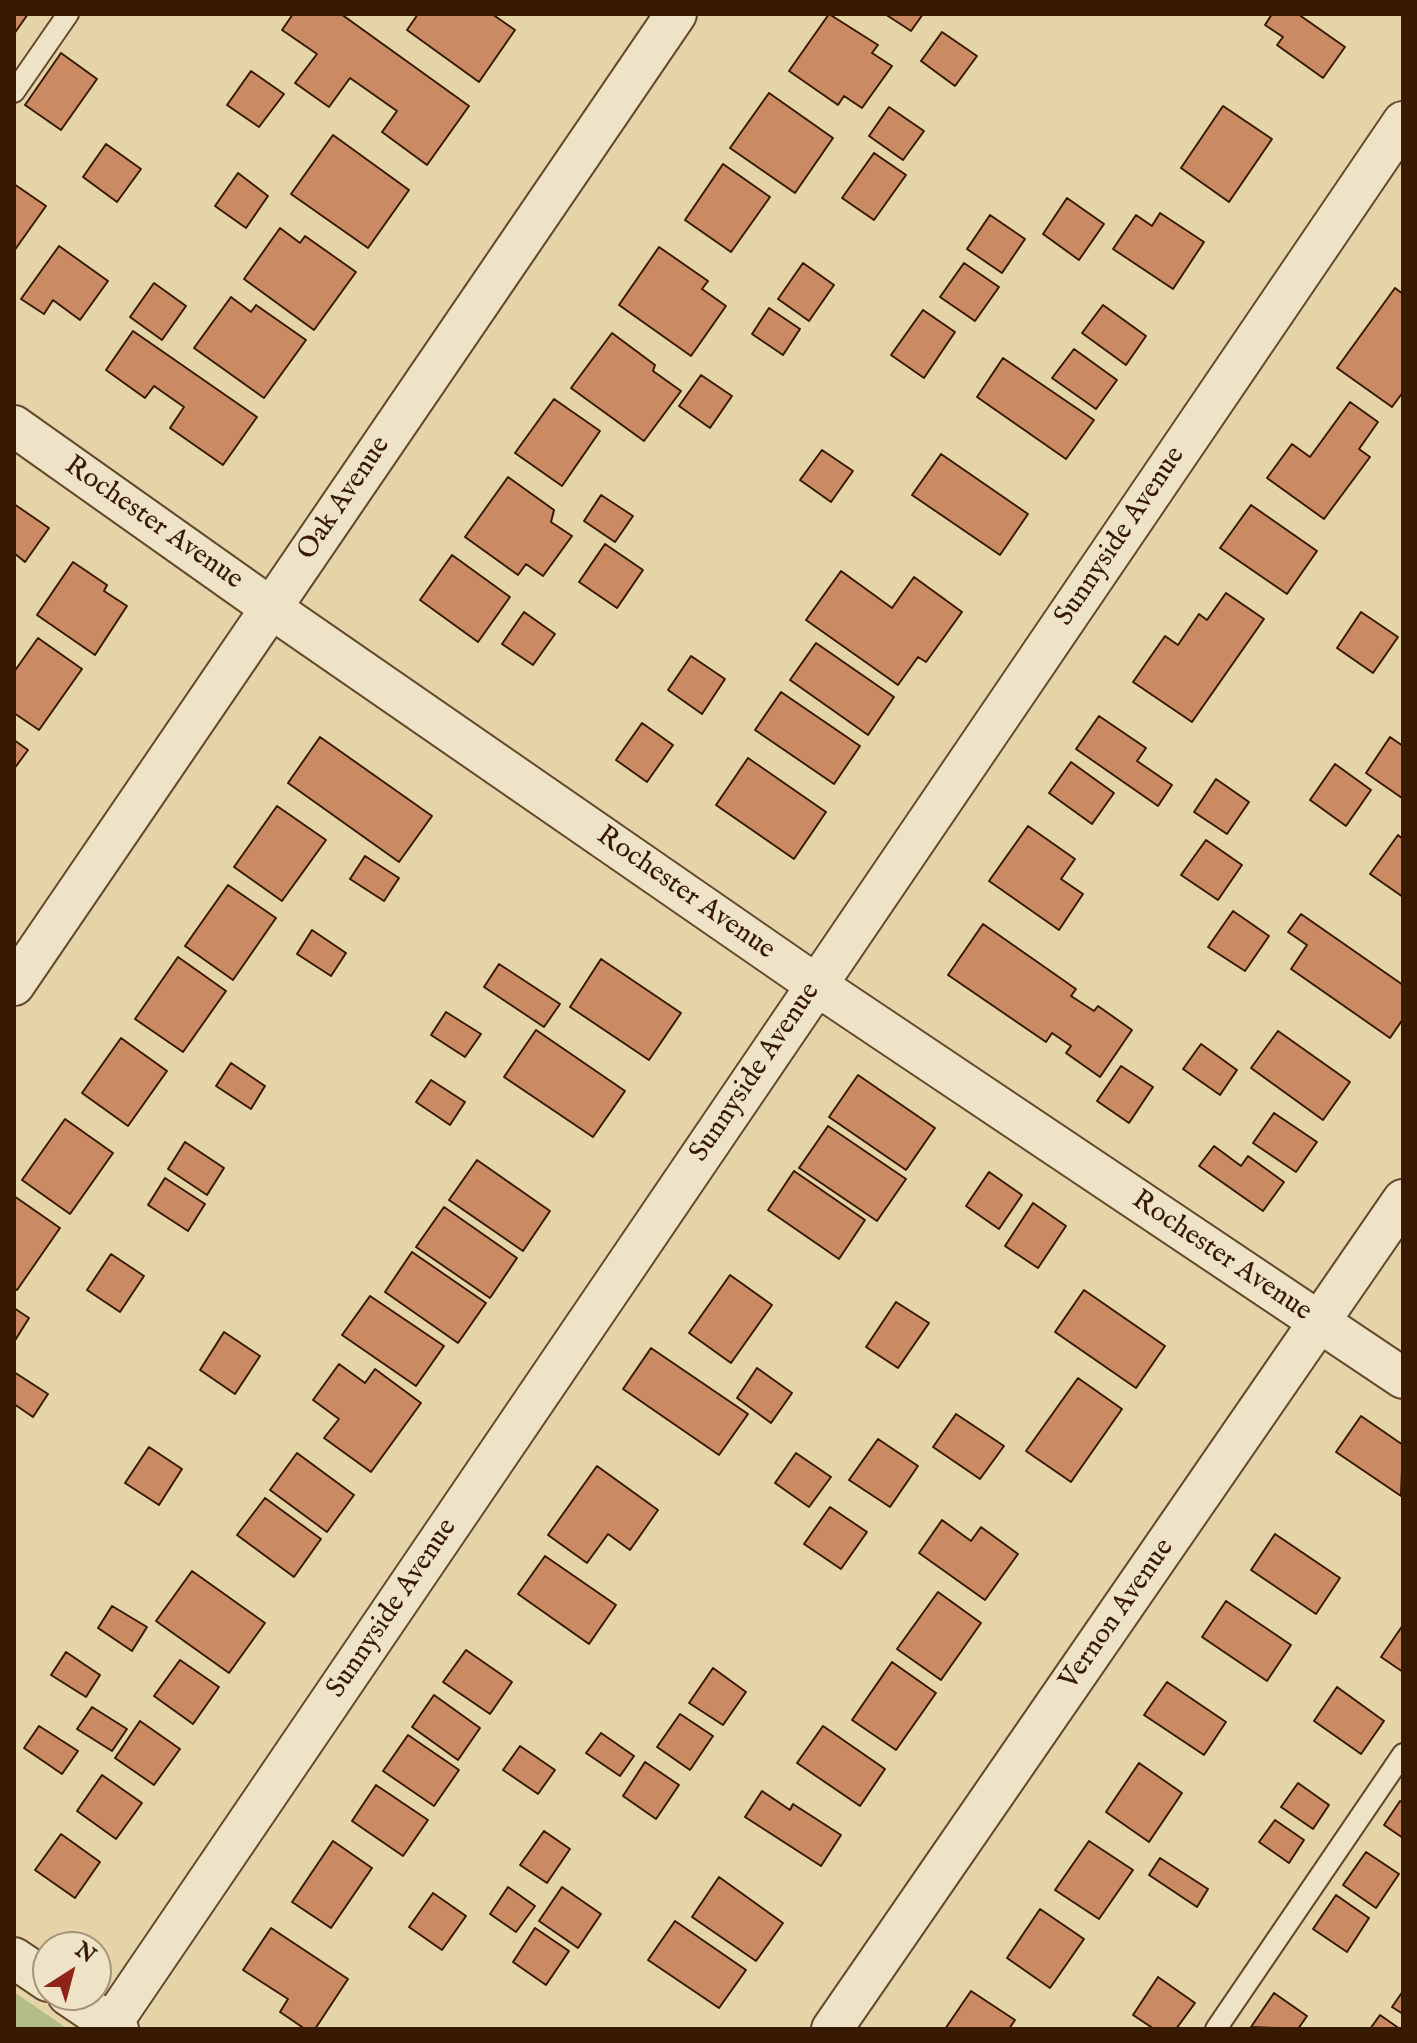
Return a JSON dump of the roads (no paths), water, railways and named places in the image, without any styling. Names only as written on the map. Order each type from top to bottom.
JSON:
[{"type":"street","name":"Oak Avenue","points":[[14,985],[676,14]]},
{"type":"street","name":"Sunnyside Avenue","points":[[115,2027],[815,984],[1403,122]]},
{"type":"street","name":"Rochester Avenue","points":[[14,426],[271,608],[815,984],[1403,1378]]},
{"type":"street","name":"Vernon Avenue","points":[[832,2029],[1403,1200]]},
{"type":"street","points":[[14,1958],[32,1970]]},
{"type":"street","points":[[92,2011],[115,2027]]},
{"type":"lane","points":[[14,92],[68,14]]},
{"type":"lane","points":[[1216,2029],[1403,1754]]}]
